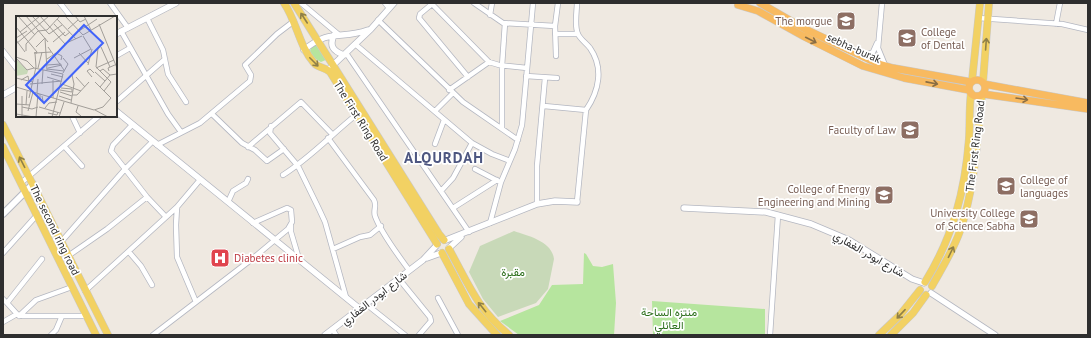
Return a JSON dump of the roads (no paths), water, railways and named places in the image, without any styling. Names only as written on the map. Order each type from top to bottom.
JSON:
[{"type":"highway","name":"sebha-burak","points":[[760,3],[805,29],[862,57],[886,66],[972,81]]},
{"type":"highway","name":"sebha-burak","points":[[737,4],[765,14],[803,36],[863,66],[904,78],[970,91]]},
{"type":"highway","points":[[1088,103],[984,83],[977,80],[972,81],[970,91],[974,96],[982,94],[1088,109]]},
{"type":"highway","points":[[982,94],[985,88],[984,83]]},
{"type":"main road","name":"The First Ring Road","points":[[284,3],[294,21],[304,50],[316,66],[330,67]]},
{"type":"main road","name":"The First Ring Road","points":[[294,3],[317,39],[330,67],[356,115],[434,238],[436,245],[445,251],[449,244],[330,67]]},
{"type":"main road","points":[[972,81],[980,3]]},
{"type":"main road","points":[[984,83],[989,3]]},
{"type":"main road","name":"The First Ring Road","points":[[891,335],[913,313],[926,288],[944,249],[960,201],[967,160],[970,91]]},
{"type":"main road","name":"The First Ring Road","points":[[879,335],[900,316],[926,288],[951,251],[963,222],[972,175],[982,94]]},
{"type":"main road","name":"The second ring road","points":[[3,125],[108,335]]},
{"type":"main road","name":"The second ring road","points":[[3,147],[96,335]]},
{"type":"main road","points":[[3,214],[33,184]]},
{"type":"main road","points":[[436,245],[440,240],[445,240]]},
{"type":"main road","points":[[445,251],[469,304],[497,335]]},
{"type":"main road","points":[[445,251],[476,300],[492,319],[509,335]]},
{"type":"street","points":[[60,3],[70,16]]},
{"type":"street","points":[[110,3],[128,28]]},
{"type":"street","points":[[176,3],[118,32],[130,48],[168,114],[181,132]]},
{"type":"street","points":[[301,3],[336,35]]},
{"type":"street","points":[[330,67],[370,29],[392,5],[385,3]]},
{"type":"street","points":[[468,77],[420,18],[420,14],[431,3],[489,62],[502,66],[526,68]]},
{"type":"street","points":[[474,3],[490,15],[505,23],[555,26]]},
{"type":"street","points":[[490,15],[492,3]]},
{"type":"street","points":[[490,223],[499,181],[510,161],[518,140],[524,108],[526,68],[533,3]]},
{"type":"street","points":[[556,56],[555,26],[558,3]]},
{"type":"street","points":[[577,3],[578,34],[594,54],[599,74],[596,93],[586,110],[577,202]]},
{"type":"street","points":[[882,3],[878,41],[879,54],[886,66]]},
{"type":"street","points":[[1056,24],[1060,3]]},
{"type":"street","points":[[147,18],[162,47],[168,74],[186,102]]},
{"type":"street","points":[[978,18],[1056,24],[1088,30]]},
{"type":"street","points":[[378,20],[451,92],[518,140]]},
{"type":"street","points":[[61,242],[126,168],[155,144],[200,124],[250,81],[251,76],[245,65],[277,34],[294,21]]},
{"type":"street","points":[[502,128],[502,66],[505,23]]},
{"type":"street","points":[[304,50],[317,39],[336,35],[361,33],[370,29]]},
{"type":"street","points":[[555,34],[578,34]]},
{"type":"street","points":[[336,35],[331,42],[332,48],[335,51],[345,54],[441,190],[467,233]]},
{"type":"street","points":[[862,57],[872,52],[878,41]]},
{"type":"street","points":[[355,44],[472,143],[510,161]]},
{"type":"street","points":[[117,55],[130,48]]},
{"type":"street","points":[[3,51],[16,68]]},
{"type":"street","points":[[117,101],[165,60]]},
{"type":"street","points":[[436,112],[451,92],[468,77],[489,62]]},
{"type":"street","points":[[526,76],[557,78]]},
{"type":"street","points":[[537,204],[537,166],[544,106],[545,78]]},
{"type":"street","points":[[3,95],[16,88]]},
{"type":"street","points":[[248,147],[271,126],[302,102],[330,136],[376,203],[375,215],[395,251],[410,270]]},
{"type":"street","points":[[544,106],[586,110]]},
{"type":"street","points":[[117,112],[199,181],[228,202],[360,308]]},
{"type":"street","points":[[212,114],[248,147],[255,150],[267,161],[284,149]]},
{"type":"street","points":[[283,175],[298,166],[330,136],[356,115]]},
{"type":"street","points":[[72,117],[80,133]]},
{"type":"street","points":[[21,183],[30,177],[98,117]]},
{"type":"street","points":[[435,144],[444,120]]},
{"type":"street","points":[[132,125],[111,148],[112,154],[126,168],[147,197],[166,217]]},
{"type":"street","points":[[271,126],[270,133],[298,166],[325,222],[346,297]]},
{"type":"street","points":[[441,190],[453,178],[472,143]]},
{"type":"street","points":[[64,146],[82,166]]},
{"type":"street","points":[[475,169],[499,181]]},
{"type":"street","points":[[228,202],[233,191],[246,183],[248,179]]},
{"type":"street","points":[[85,291],[177,207],[199,181]]},
{"type":"street","points":[[453,208],[499,181]]},
{"type":"street","points":[[68,256],[107,229],[147,197]]},
{"type":"street","name":"شارع ابودر الغفاري","points":[[445,240],[467,233],[537,204],[555,201],[577,202]]},
{"type":"street","points":[[177,207],[177,257],[196,302]]},
{"type":"street","points":[[253,223],[287,208],[291,210],[292,237],[299,259]]},
{"type":"street","name":"شارع ابودر الغفاري","points":[[684,208],[778,214],[811,224],[844,238],[912,279],[995,335]]},
{"type":"street","points":[[770,335],[778,214]]},
{"type":"street","points":[[3,253],[37,215]]},
{"type":"street","points":[[153,335],[252,259],[291,226]]},
{"type":"street","points":[[333,249],[360,237],[370,235],[381,226]]},
{"type":"street","name":"شارع ابودر الغفاري","points":[[423,260],[445,251],[467,233]]},
{"type":"street","name":"شارع ابودر الغفاري","points":[[325,335],[334,332],[360,308],[423,260],[436,245]]},
{"type":"street","points":[[129,252],[141,266],[152,285]]},
{"type":"street","points":[[7,303],[42,259]]},
{"type":"street","points":[[399,279],[430,317],[431,321],[419,335]]},
{"type":"street","points":[[3,322],[18,315],[36,300],[72,287]]},
{"type":"street","points":[[438,298],[458,335]]},
{"type":"street","points":[[3,299],[18,315],[86,316]]},
{"type":"street","points":[[366,304],[405,335]]},
{"type":"street","points":[[51,335],[56,330],[62,316]]},
{"type":"place","name":"The morgue","points":[[846,21]]},
{"type":"place","name":"College of Dental","points":[[907,38]]},
{"type":"place","name":"Faculty of Law","points":[[910,130]]},
{"type":"place","name":"College of languages","points":[[1006,186]]},
{"type":"place","name":"College of Energy Engineering and Mining","points":[[884,195]]},
{"type":"place","name":"University College of Science Sabha","points":[[1029,219]]},
{"type":"place","name":"Diabetes clinic","points":[[220,258]]},
{"type":"district","name":"ALQURDAH","points":[[444,158]]},
{"type":"park label","name":"مقبرة","points":[[513,272]]},
{"type":"park label","name":"منتزه الساحة العائلي","points":[[669,318]]}]
